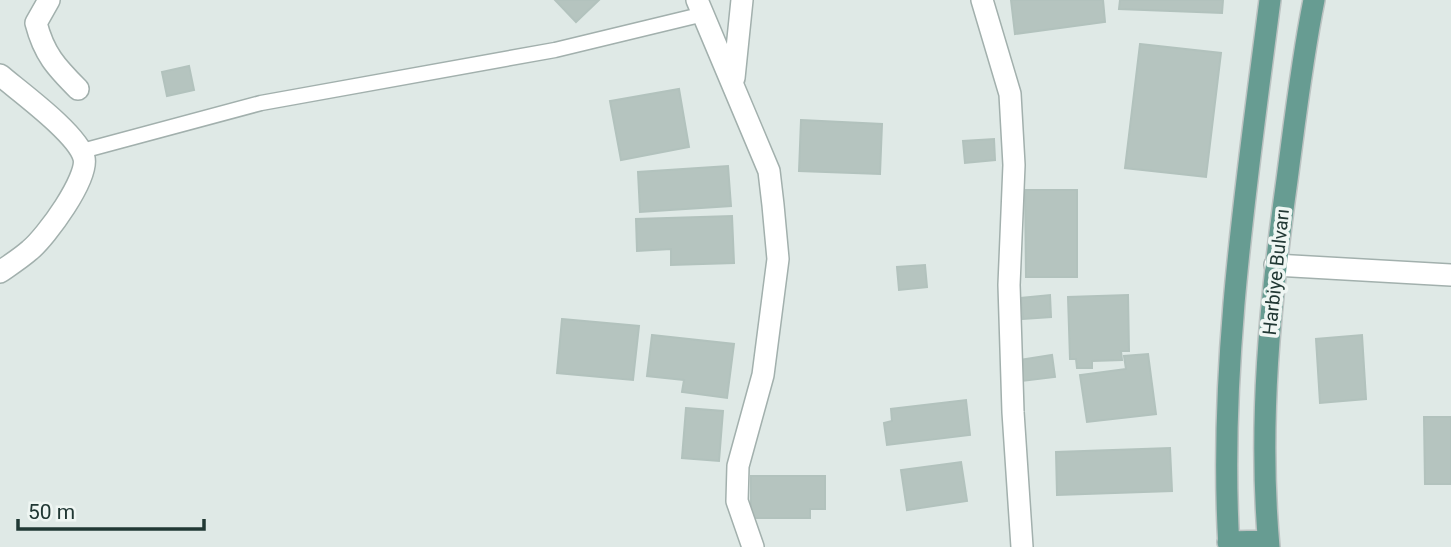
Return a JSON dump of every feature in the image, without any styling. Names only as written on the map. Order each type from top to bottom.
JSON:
[{"type":"main road","name":"Harbiye Bulvarı","points":[[1228,545],[1225,461],[1227,400],[1245,198],[1270,0]]},
{"type":"main road","name":"Harbiye Bulvarı","points":[[1269,544],[1265,406],[1275,265],[1314,0]]},
{"type":"main road","points":[[1228,545],[1269,544]]},
{"type":"street","points":[[49,0],[36,23],[41,44],[54,66],[78,89]]},
{"type":"street","points":[[734,83],[742,0]]},
{"type":"street","points":[[982,0],[1010,94],[1014,164],[1009,285],[1013,412],[1022,547]]},
{"type":"street","points":[[700,7],[769,171],[778,259],[763,375],[738,466],[737,500],[753,547]]},
{"type":"street","points":[[0,75],[71,137],[82,151],[85,161],[82,177],[54,222],[32,248],[0,272]]},
{"type":"street","points":[[1275,265],[1451,275]]},
{"type":"lane","points":[[82,151],[261,103],[555,50],[700,7]]},
{"type":"building","points":[[555,0],[599,0],[576,22]]},
{"type":"building","points":[[1011,0],[1103,0],[1105,22],[1015,34]]},
{"type":"building","points":[[1120,0],[1223,0],[1222,13],[1119,9]]},
{"type":"building","points":[[1140,44],[1221,53],[1206,177],[1125,168]]},
{"type":"building","points":[[189,66],[194,90],[167,96],[162,72]]},
{"type":"building","points":[[679,89],[689,147],[621,160],[610,101]]},
{"type":"building","points":[[801,120],[882,124],[880,174],[799,171]]},
{"type":"building","points":[[994,139],[995,160],[965,163],[963,141]]},
{"type":"building","points":[[728,166],[731,206],[640,212],[638,172]]},
{"type":"building","points":[[1025,190],[1077,190],[1077,277],[1026,277]]},
{"type":"building","points":[[732,216],[734,263],[671,265],[671,249],[637,251],[636,219]]},
{"type":"building","points":[[925,265],[927,287],[899,290],[897,267]]},
{"type":"building","points":[[1050,295],[1051,317],[1023,319],[1021,298]]},
{"type":"building","points":[[1128,295],[1129,351],[1121,351],[1122,360],[1092,361],[1092,368],[1077,368],[1076,359],[1070,359],[1068,297]]},
{"type":"building","points":[[562,319],[639,326],[633,380],[557,373]]},
{"type":"building","points":[[652,335],[734,344],[727,398],[682,392],[684,380],[647,376]]},
{"type":"building","points":[[1362,335],[1366,399],[1320,403],[1316,339]]},
{"type":"building","points":[[1148,354],[1156,414],[1087,422],[1080,375],[1126,369],[1124,356]]},
{"type":"building","points":[[1052,355],[1055,377],[1022,381],[1019,360]]},
{"type":"building","points":[[966,400],[970,435],[887,445],[884,423],[892,421],[891,409]]},
{"type":"building","points":[[686,408],[723,411],[719,461],[682,458]]},
{"type":"building","points":[[1424,417],[1451,417],[1451,484],[1425,484]]},
{"type":"building","points":[[1170,448],[1172,491],[1057,495],[1056,452]]},
{"type":"building","points":[[961,462],[967,501],[907,510],[901,470]]},
{"type":"building","points":[[751,476],[825,476],[825,509],[810,509],[810,518],[751,518]]}]
